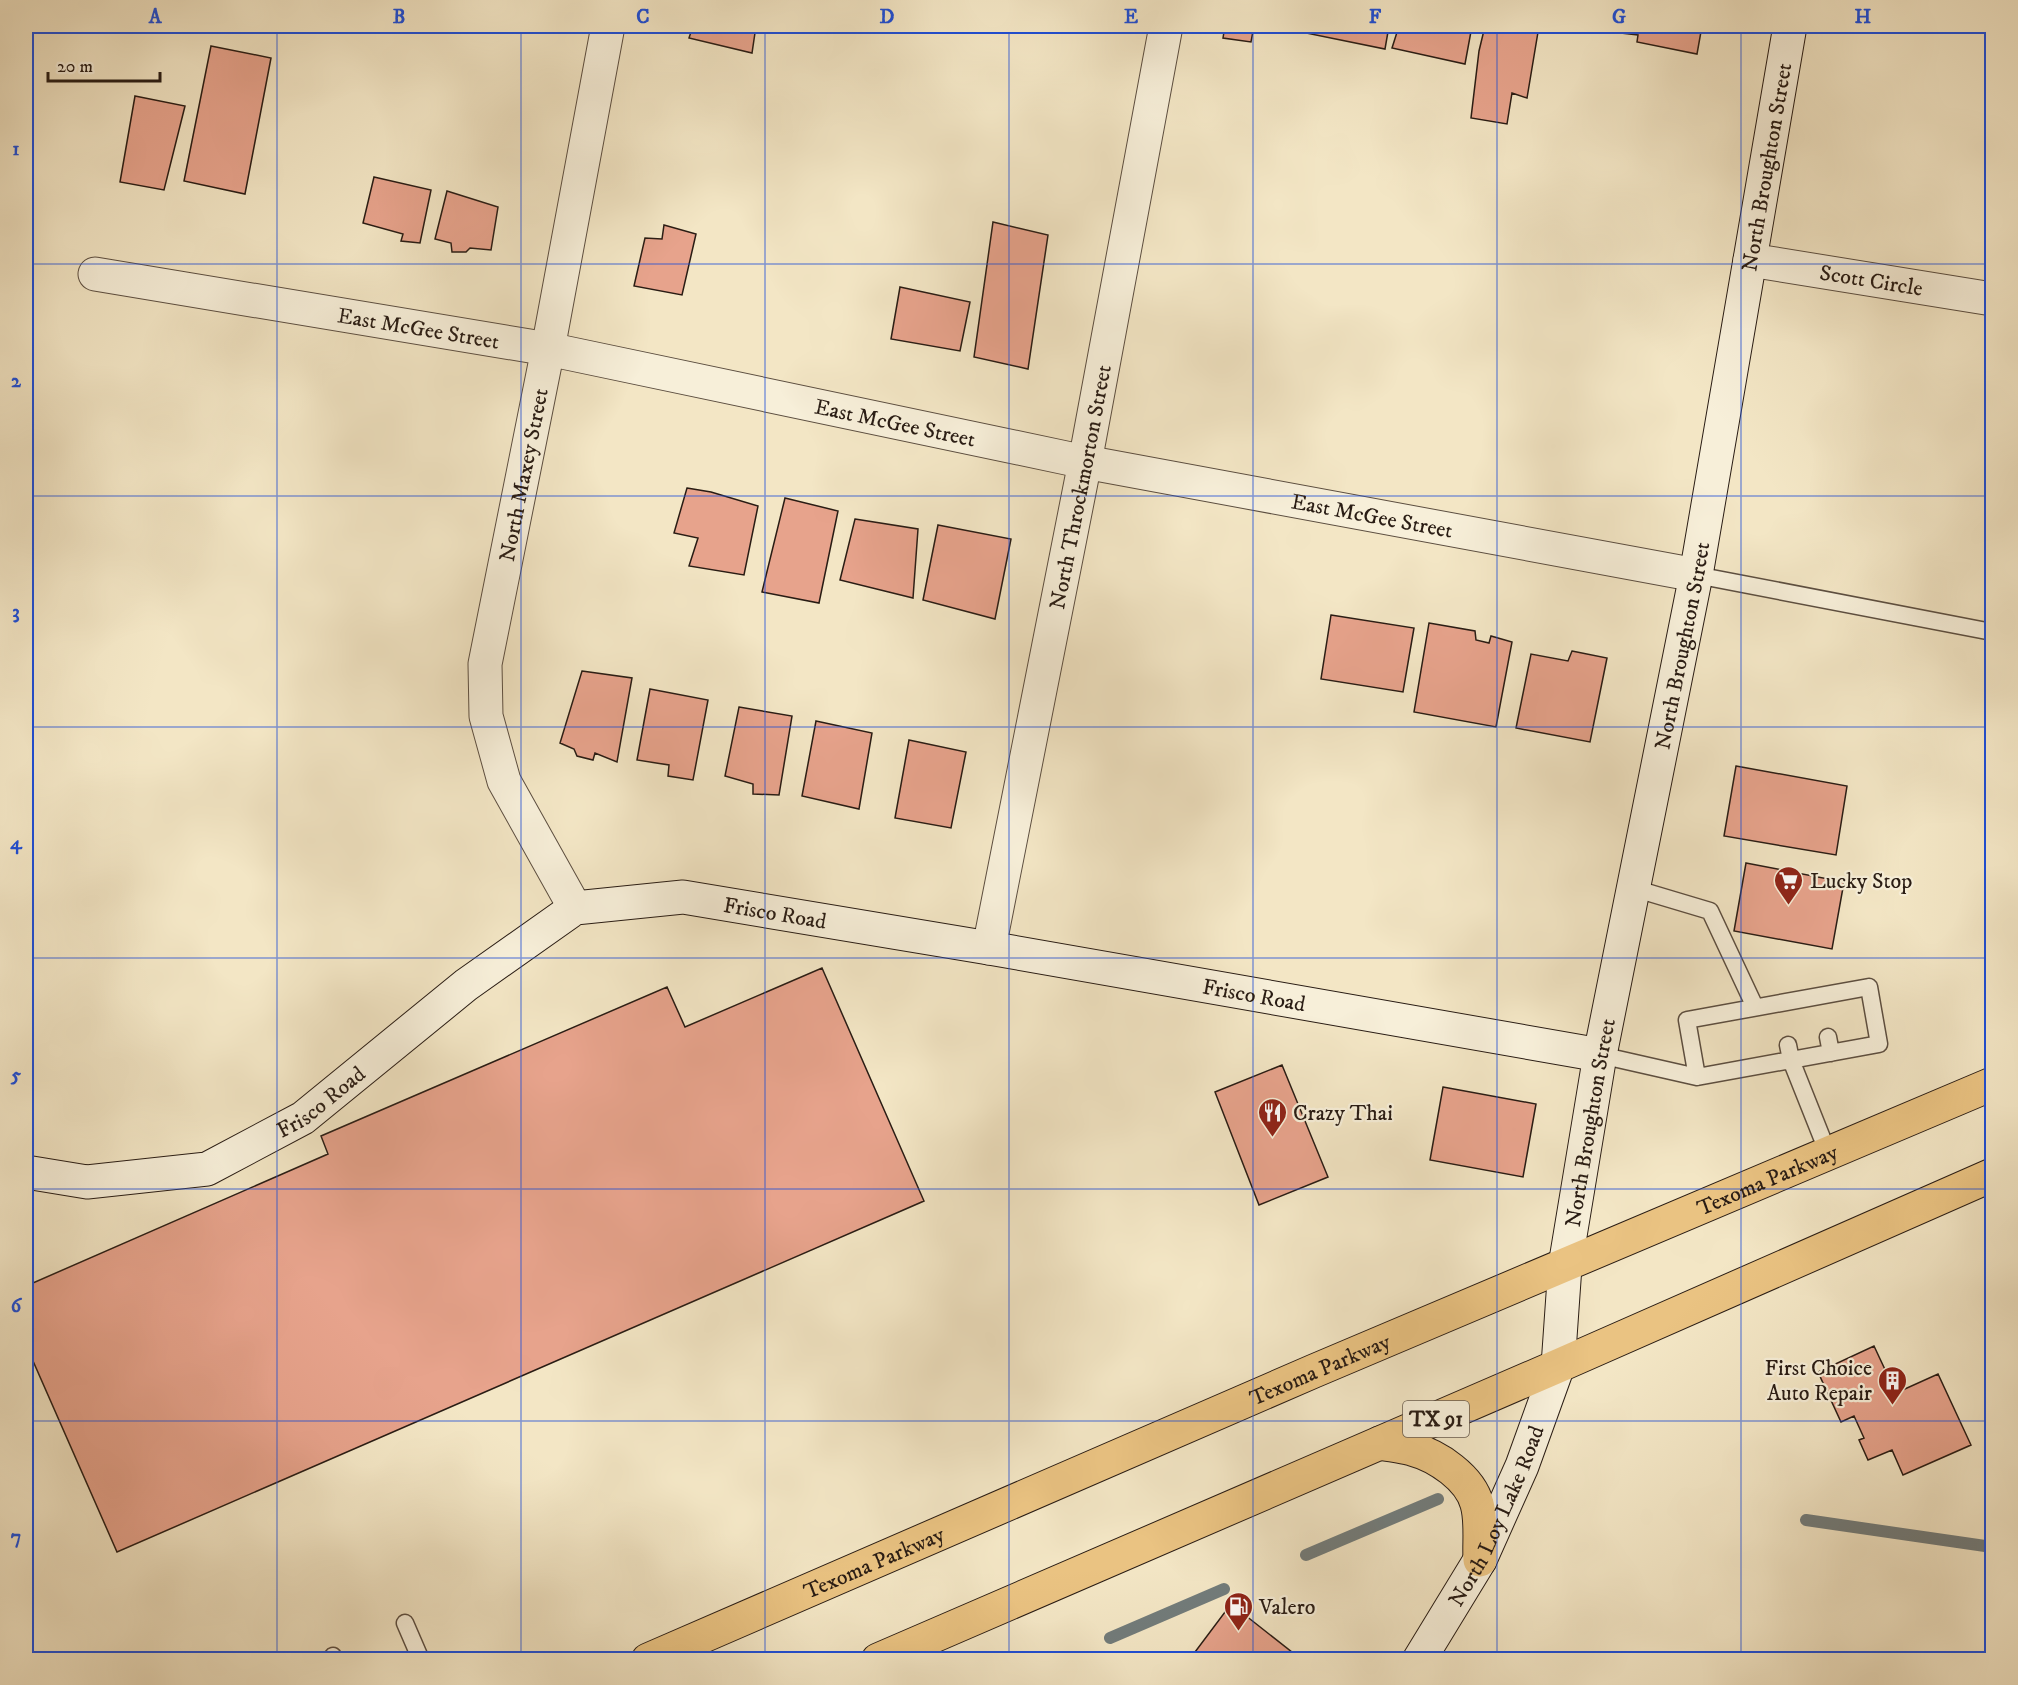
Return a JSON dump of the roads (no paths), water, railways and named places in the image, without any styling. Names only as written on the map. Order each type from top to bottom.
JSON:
[{"type":"main road","name":"Texoma Parkway","points":[[648,1659],[1314,1371],[1992,1084]]},
{"type":"main road","name":"TX 91","points":[[878,1659],[1558,1366],[1992,1175]]},
{"type":"main road","points":[[1380,1443],[1414,1449],[1435,1459],[1459,1476],[1471,1489],[1478,1507],[1480,1560]]},
{"type":"street","name":"North Maxey Street","points":[[574,908],[504,781],[486,716],[485,664],[548,350],[608,26]]},
{"type":"street","name":"North Throckmorton Street","points":[[989,948],[1085,462],[1166,26]]},
{"type":"street","name":"North Broughton Street","points":[[1558,1366],[1565,1266],[1600,1055],[1696,575],[1790,26]]},
{"type":"street","name":"Scott Circle","points":[[1750,260],[1992,298]]},
{"type":"street","name":"East McGee Street","points":[[95,274],[548,350],[1085,462],[1696,575]]},
{"type":"street","name":"Frisco Road","points":[[26,1172],[87,1182],[207,1169],[303,1118],[466,985],[574,908],[683,897],[1600,1055]]},
{"type":"street","name":"North Loy Lake Road","points":[[1419,1659],[1480,1560],[1522,1466],[1558,1366]]},
{"type":"lane","points":[[1696,575],[1992,632]]},
{"type":"lane","points":[[1633,888],[1710,911],[1755,1007]]},
{"type":"lane","points":[[1600,1055],[1697,1077],[1740,1062],[1789,1052],[1830,1045],[1879,1044],[1869,987],[1780,1007],[1755,1007],[1730,1017],[1687,1020],[1697,1077]]},
{"type":"lane","points":[[1789,1052],[1828,1153]]},
{"type":"lane","points":[[405,1623],[421,1659]]},
{"type":"waterway","points":[[1306,1555],[1438,1499]]},
{"type":"waterway","points":[[1806,1520],[1992,1547]]},
{"type":"waterway","points":[[1110,1638],[1224,1589]]},
{"type":"place","name":"Lucky Stop","points":[[1789,906]]},
{"type":"place","name":"Crazy Thai","points":[[1272,1138]]},
{"type":"place","name":"First Choice Auto Repair","points":[[1893,1406]]},
{"type":"place","name":"Valero","points":[[1238,1632]]}]
